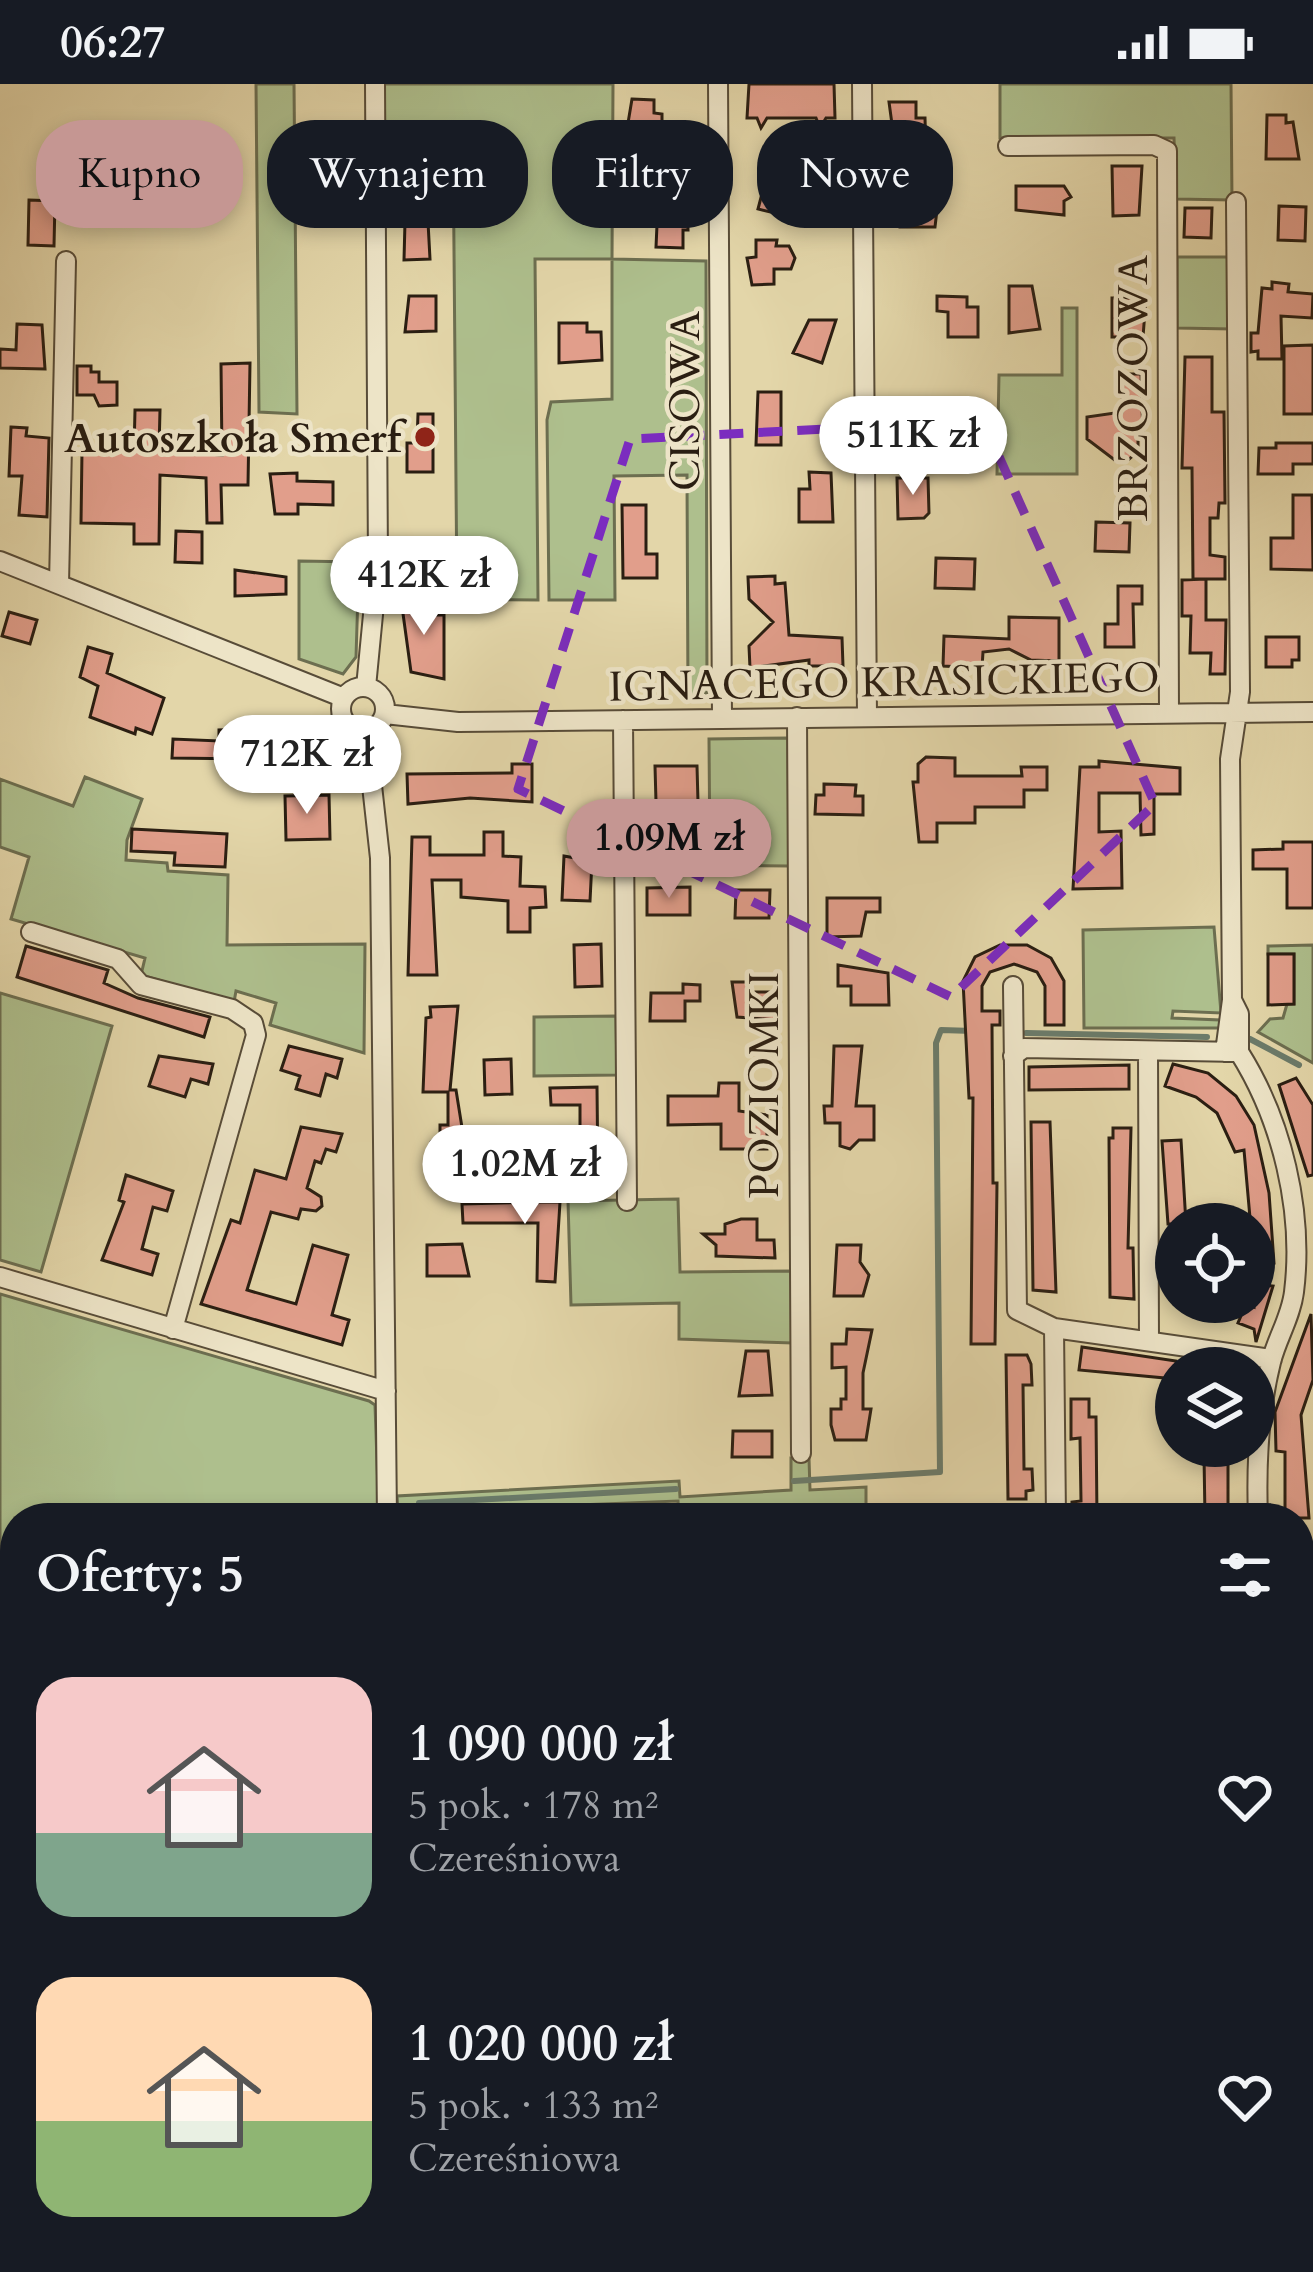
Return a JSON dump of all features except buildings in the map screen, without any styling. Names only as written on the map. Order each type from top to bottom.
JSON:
[{"type":"street","points":[[366,687],[378,563],[375,84]]},
{"type":"street","name":"CISOWA","points":[[718,84],[722,718]]},
{"type":"street","points":[[862,84],[867,716]]},
{"type":"street","name":"BRZOZOWA","points":[[1008,146],[1154,145],[1167,151],[1168,713]]},
{"type":"street","points":[[1236,202],[1232,1052],[1276,1130],[1289,1180],[1295,1287],[1275,1350]]},
{"type":"street","points":[[59,584],[66,261]]},
{"type":"street","points":[[0,561],[344,698],[366,687]]},
{"type":"street","points":[[344,698],[345,723],[366,731],[381,724],[385,714],[379,694],[366,687]]},
{"type":"street","name":"IGNACEGO KRASICKIEGO","points":[[385,714],[440,721],[1313,712]]},
{"type":"street","name":"POZIOMKI","points":[[797,717],[801,1454]]},
{"type":"street","points":[[623,720],[627,1201]]},
{"type":"street","points":[[366,731],[380,858],[387,1503]]},
{"type":"street","points":[[31,932],[118,959],[144,986],[232,1010],[253,1023],[256,1035],[173,1329]]},
{"type":"street","points":[[1013,986],[1015,1304],[1022,1314],[1054,1328],[1190,1347]]},
{"type":"street","points":[[1013,1057],[1024,1048],[1232,1052]]},
{"type":"street","points":[[1148,1052],[1149,1341]]},
{"type":"street","points":[[0,1276],[386,1391]]},
{"type":"street","points":[[1054,1328],[1056,1503]]},
{"type":"street","points":[[1256,1467],[1257,1503]]},
{"type":"highlighted area","points":[[983,421],[1155,804],[951,997],[518,789],[630,439]]},
{"type":"green space","points":[[256,84],[294,84],[294,120],[267,120],[267,228],[295,228],[297,414],[259,412]]},
{"type":"green space","points":[[384,84],[613,84],[613,120],[552,120],[552,228],[612,228],[612,259],[535,259],[538,600],[457,599],[454,228],[528,228],[528,120],[384,120]]},
{"type":"green space","points":[[1000,84],[1231,84],[1232,200],[1176,199],[1174,138],[1000,138]]},
{"type":"green space","points":[[1177,257],[1232,257],[1232,329],[1177,328]]},
{"type":"green space","points":[[612,259],[706,261],[707,693],[688,699],[687,475],[614,476],[615,600],[549,600],[547,420],[551,402],[612,399]]},
{"type":"green space","points":[[1062,308],[1077,308],[1077,474],[997,474],[999,375],[1062,375]]},
{"type":"green space","points":[[299,561],[359,562],[356,657],[343,674],[299,659]]},
{"type":"green space","points":[[788,738],[789,866],[710,865],[709,739]]},
{"type":"green space","points":[[85,777],[142,799],[127,840],[126,860],[167,863],[168,871],[228,875],[227,945],[365,944],[364,1053],[270,1025],[276,1003],[236,991],[234,1002],[141,975],[145,958],[11,919],[29,857],[0,847],[0,779],[73,806]]},
{"type":"green space","points":[[1214,927],[1221,1013],[1173,1011],[1172,1018],[1220,1020],[1220,1028],[1084,1028],[1083,930]]},
{"type":"green space","points":[[1313,945],[1313,1063],[1258,1032],[1270,1019],[1283,1018],[1287,1004],[1294,1004],[1294,954],[1268,954],[1268,946]]},
{"type":"green space","points":[[0,993],[112,1026],[41,1272],[0,1260]]},
{"type":"green space","points":[[616,1016],[617,1075],[534,1076],[534,1017]]},
{"type":"green space","points":[[678,1199],[680,1272],[792,1271],[792,1343],[679,1339],[679,1303],[571,1305],[568,1201]]},
{"type":"green space","points":[[0,1294],[375,1405],[378,1503],[0,1503]]},
{"type":"green space","points":[[791,1458],[809,1458],[810,1490],[866,1487],[866,1503],[397,1503],[397,1496],[679,1481],[680,1497],[791,1490]]},
{"type":"waterway","points":[[794,1481],[940,1472],[936,1043],[941,1030],[973,1031]]},
{"type":"waterway","points":[[1026,1033],[1207,1037]]},
{"type":"waterway","points":[[1250,1039],[1299,1065]]},
{"type":"waterway","points":[[419,1503],[676,1489]]},
{"type":"place","name":"Autoszkoła Smerf","points":[[425,437]]}]
